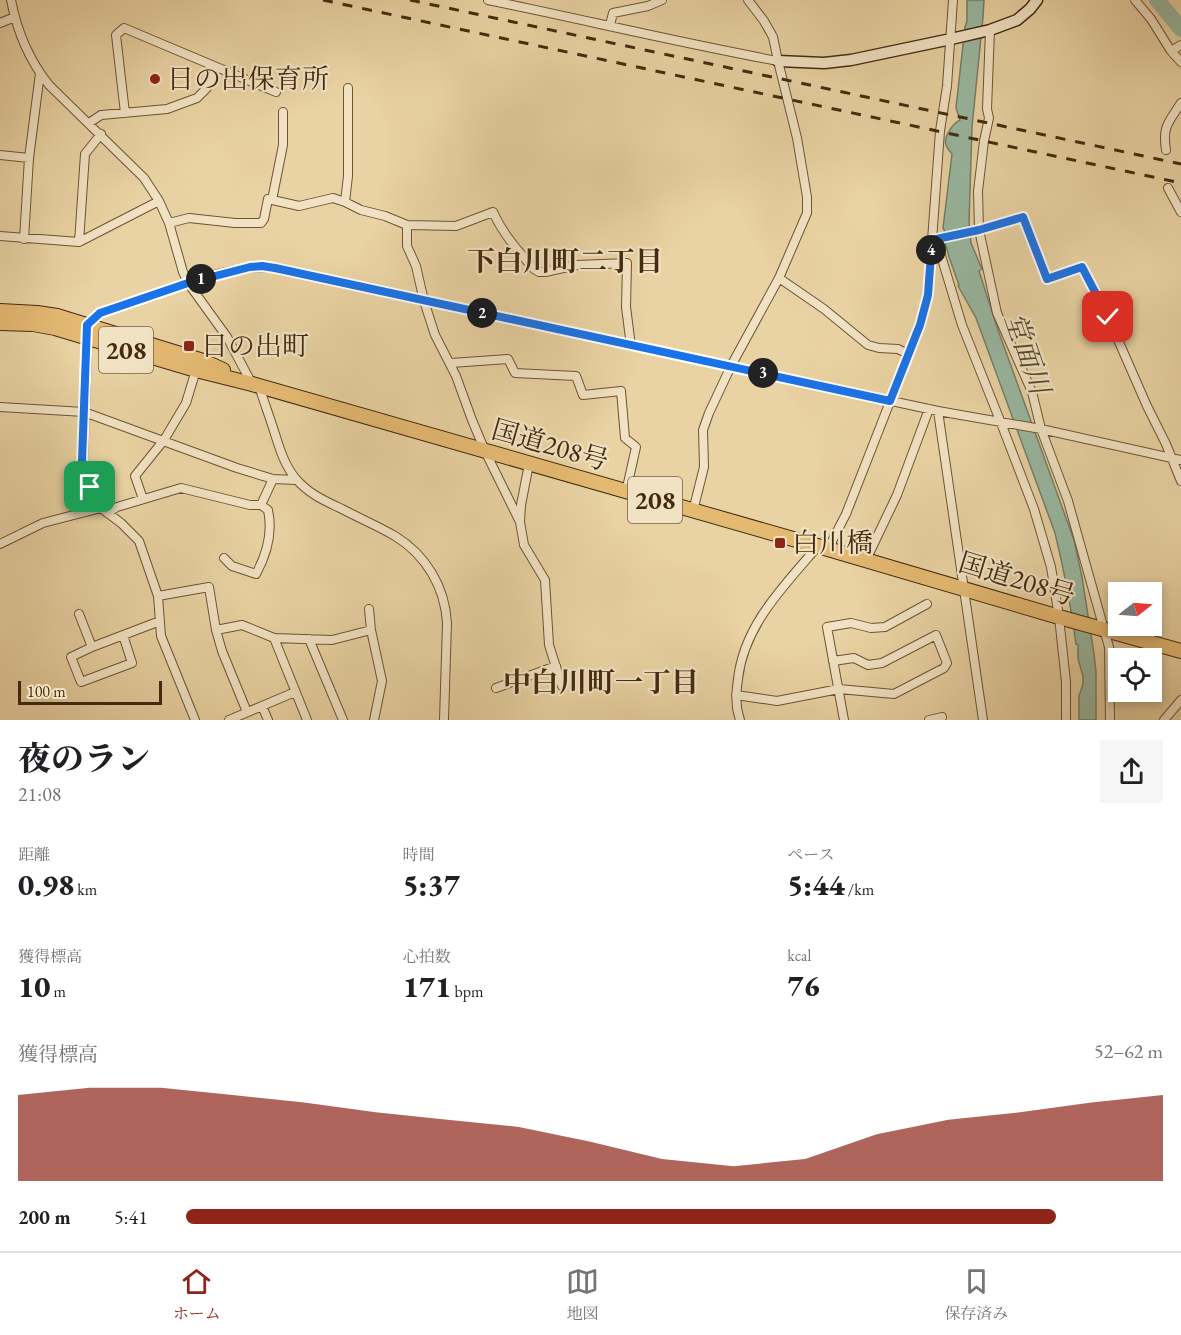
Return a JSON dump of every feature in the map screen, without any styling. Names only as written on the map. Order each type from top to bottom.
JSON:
[{"type":"highway","name":"国道208号","points":[[0,311],[57,316],[87,332],[196,370],[1181,651]]},
{"type":"highway","name":"国道208号","points":[[0,322],[87,332],[203,361],[255,385]]},
{"type":"street","points":[[11,0],[30,56],[40,73],[49,85],[144,177],[159,201],[169,223],[188,283],[227,337],[255,385],[283,458],[296,480],[310,493],[409,546],[433,575],[446,609],[444,720]]},
{"type":"street","points":[[488,0],[530,4],[696,46],[778,61],[824,63],[851,60],[990,30],[1017,20],[1037,0]]},
{"type":"street","points":[[610,26],[613,13],[648,6],[662,0]]},
{"type":"street","points":[[693,511],[704,467],[703,430],[709,413],[779,278],[807,213],[807,197],[798,138],[773,37],[748,0]]},
{"type":"street","points":[[740,720],[736,695],[742,654],[753,630],[770,603],[823,548],[846,514],[920,325],[928,295],[934,240],[940,131],[947,86],[953,0]]},
{"type":"street","points":[[1135,0],[1181,62]]},
{"type":"street","points":[[0,23],[15,17]]},
{"type":"street","points":[[125,113],[116,35],[124,28],[276,92]]},
{"type":"street","points":[[990,30],[987,109],[989,118],[978,191],[976,230],[997,313],[1032,392],[1041,429],[1068,501],[1108,647],[1110,720]]},
{"type":"street","points":[[1171,51],[1181,45]]},
{"type":"street","points":[[89,123],[101,115],[167,109],[196,98],[207,88],[215,67]]},
{"type":"street","points":[[24,239],[29,158],[40,73]]},
{"type":"street","points":[[345,202],[348,176],[348,88]]},
{"type":"street","points":[[1166,150],[1164,136],[1166,126],[1181,104]]},
{"type":"street","points":[[272,200],[283,145],[283,112]]},
{"type":"street","points":[[80,242],[85,154],[101,134]]},
{"type":"street","points":[[0,155],[29,158]]},
{"type":"street","points":[[1168,188],[1181,212]]},
{"type":"street","points":[[169,223],[189,218],[235,223],[261,223],[268,199],[299,206],[333,198],[360,210],[385,216],[407,225],[456,226],[493,212],[508,240],[539,272],[577,265],[627,263],[626,308],[632,346]]},
{"type":"street","points":[[0,236],[80,242],[159,201]]},
{"type":"street","points":[[934,240],[1023,217],[1047,279],[1082,267],[1108,317],[1181,481]]},
{"type":"street","points":[[407,225],[407,246],[416,266],[435,335],[450,363],[485,452],[520,522]]},
{"type":"street","points":[[934,240],[962,325],[1034,509],[1051,567],[1066,682],[1066,720]]},
{"type":"street","points":[[195,720],[161,636],[158,596],[139,541],[104,510],[86,476],[82,461],[87,332],[100,313],[228,272],[262,266],[890,401],[1041,429],[1181,460]]},
{"type":"street","points":[[779,278],[824,309],[868,345],[898,349],[908,354]]},
{"type":"street","points":[[450,363],[508,359],[515,373],[576,376],[583,396],[621,391],[625,438],[636,447],[626,492]]},
{"type":"street","points":[[143,499],[135,476],[164,440],[186,403],[196,370]]},
{"type":"street","points":[[0,407],[84,412],[237,468],[273,479],[296,480]]},
{"type":"street","points":[[866,560],[897,495],[929,409]]},
{"type":"street","points":[[938,411],[983,720]]},
{"type":"street","points":[[530,464],[521,505],[520,522],[524,545],[545,580],[549,645],[562,686]]},
{"type":"street","points":[[261,505],[273,479]]},
{"type":"street","points":[[0,544],[43,523],[117,507],[181,488],[250,505],[261,505],[267,510],[270,521],[268,542],[265,558],[256,574],[232,566],[224,558]]},
{"type":"street","points":[[158,596],[209,587],[222,651],[247,712]]},
{"type":"street","points":[[845,720],[827,627],[851,623],[871,628],[885,627],[927,604]]},
{"type":"street","points":[[369,609],[382,681],[374,720]]},
{"type":"street","points":[[80,614],[92,647]]},
{"type":"street","points":[[123,635],[132,663],[81,682],[71,657],[92,647],[123,635],[160,621]]},
{"type":"street","points":[[216,630],[242,625],[274,638],[332,640],[371,630]]},
{"type":"street","points":[[736,695],[777,701],[839,689],[894,694],[944,668],[947,663],[936,635],[882,663],[868,665],[854,658],[833,661]]},
{"type":"street","points":[[274,638],[307,720]]},
{"type":"street","points":[[309,639],[343,720]]},
{"type":"street","points":[[496,688],[556,666]]},
{"type":"street","points":[[229,720],[295,692]]},
{"type":"street","points":[[1164,720],[1181,699]]},
{"type":"street","points":[[262,706],[268,720]]},
{"type":"street","points":[[929,720],[942,717]]},
{"type":"shaded area","points":[[967,0],[984,0],[972,127],[969,223],[971,243],[982,269],[979,271],[998,330],[1074,540],[1094,654],[1096,720],[1079,720],[1079,696],[1083,676],[1055,533],[976,318],[958,286],[945,242],[943,228],[952,154],[945,142],[949,131],[960,120],[956,108],[967,21]]},
{"type":"waterway","points":[[1157,0],[1181,29]]},
{"type":"railway","points":[[323,0],[1181,183]]},
{"type":"railway","points":[[410,0],[1181,164]]},
{"type":"place","name":"日の出保育所","points":[[155,79]]},
{"type":"place","name":"日の出町","points":[[189,346]]},
{"type":"place","name":"白川橋","points":[[780,543]]},
{"type":"district","name":"下白川町二丁目","points":[[565,261]]},
{"type":"district","name":"中白川町一丁目","points":[[601,682]]},
{"type":"route","points":[[90,487],[82,461],[87,325],[100,313],[188,283],[250,267],[275,268],[890,401],[920,325],[928,295],[932,240],[979,230],[1023,217],[1047,279],[1082,267],[1108,317]]},
{"type":"water label","name":"堂面川","points":[[1028,353]]}]
